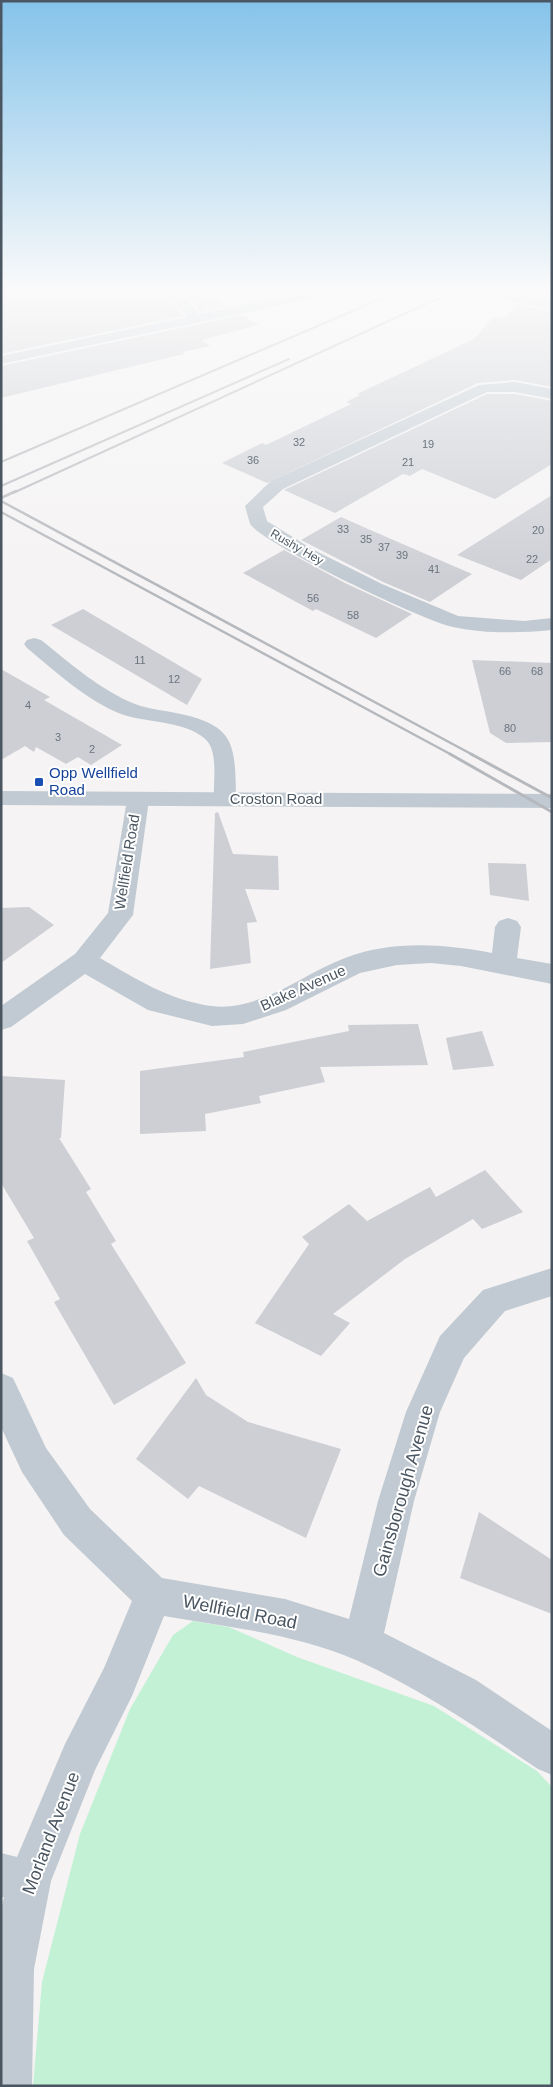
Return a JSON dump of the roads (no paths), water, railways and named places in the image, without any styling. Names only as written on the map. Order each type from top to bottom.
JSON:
[{"type":"street","name":"Rushy Hey","points":[[552,394],[515,387],[484,388],[277,485],[254,506],[259,524],[306,553],[375,588],[455,622],[524,627],[552,624]]},
{"type":"street","points":[[34,644],[84,683],[128,709],[202,727],[217,740],[224,762],[225,799]]},
{"type":"street","name":"Croston Road","points":[[1,798],[552,802]]},
{"type":"street","name":"Wellfield Road","points":[[1,1020],[84,961],[120,915],[138,800]]},
{"type":"street","points":[[503,964],[508,927]]},
{"type":"street","name":"Blake Avenue","points":[[84,961],[157,1003],[212,1016],[243,1014],[277,1003],[354,965],[397,956],[431,954],[503,964],[552,974]]},
{"type":"street","name":"Gainsborough Avenue","points":[[362,1643],[396,1501],[423,1412],[452,1346],[494,1300],[552,1282]]},
{"type":"street","points":[[1,1389],[34,1460],[77,1522],[153,1595]]},
{"type":"street","name":"Wellfield Road","points":[[153,1595],[285,1618],[362,1643],[462,1694],[552,1756]]},
{"type":"street","name":"Morland Avenue","points":[[8,2086],[15,1878],[118,1682],[153,1595]]},
{"type":"railway","points":[[1,462],[179,385]]},
{"type":"railway","points":[[1,486],[229,385]]},
{"type":"railway","points":[[13,493],[248,385]]},
{"type":"railway","points":[[1,498],[16,491]]},
{"type":"railway","points":[[1,501],[473,755]]},
{"type":"railway","points":[[1,512],[452,755]]},
{"type":"railway","points":[[450,754],[552,812]]},
{"type":"railway","points":[[471,754],[552,798]]},
{"type":"place","name":"Opp Wellfield Road","points":[[39,782]]}]
